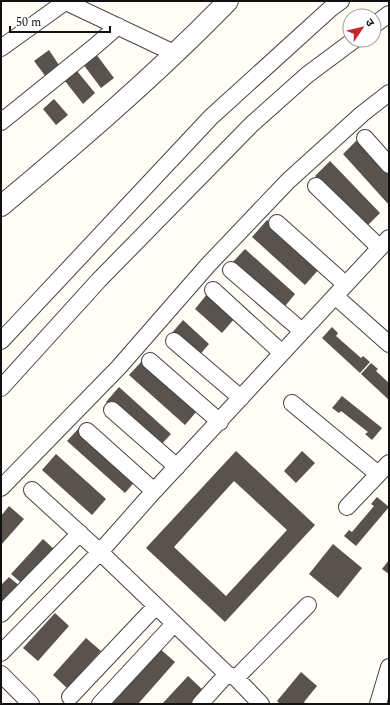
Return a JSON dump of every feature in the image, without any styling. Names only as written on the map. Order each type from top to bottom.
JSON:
[{"type":"street","points":[[3,45],[64,1],[176,54]]},
{"type":"street","points":[[1,206],[65,153],[176,54],[228,1]]},
{"type":"street","points":[[1,341],[211,117],[330,9],[341,1]]},
{"type":"street","points":[[1,122],[118,26]]},
{"type":"street","points":[[1,388],[99,280],[252,124],[307,75],[343,48]]},
{"type":"street","points":[[1,488],[119,367],[208,264],[288,181],[362,114],[389,92]]},
{"type":"street","points":[[365,138],[389,165]]},
{"type":"street","points":[[1,653],[100,552],[154,491],[220,422],[384,243],[316,186]]},
{"type":"street","points":[[277,222],[346,284]]},
{"type":"street","points":[[231,270],[302,331]]},
{"type":"street","points":[[213,290],[282,353]]},
{"type":"street","points":[[335,296],[389,344]]},
{"type":"street","points":[[174,341],[241,398]]},
{"type":"street","points":[[150,361],[220,422]]},
{"type":"street","points":[[292,403],[378,474]]},
{"type":"street","points":[[112,410],[177,467]]},
{"type":"street","points":[[86,431],[154,491]]},
{"type":"street","points":[[347,507],[389,463]]},
{"type":"street","points":[[32,490],[231,676],[253,702]]},
{"type":"street","points":[[1,614],[80,534]]},
{"type":"street","points":[[200,704],[308,605]]},
{"type":"street","points":[[70,697],[156,606]]},
{"type":"street","points":[[100,704],[174,624]]},
{"type":"street","points":[[378,704],[389,667]]},
{"type":"street","points":[[1,674],[31,704]]},
{"type":"building","points":[[49,50],[63,71],[49,81],[34,61]]},
{"type":"building","points":[[96,54],[114,78],[101,88],[83,64]]},
{"type":"building","points":[[77,71],[95,93],[83,104],[65,81]]},
{"type":"building","points":[[54,99],[68,115],[56,125],[43,109]]},
{"type":"building","points":[[358,139],[389,173],[389,205],[343,154]]},
{"type":"building","points":[[330,161],[380,213],[365,228],[315,176]]},
{"type":"building","points":[[267,220],[320,268],[305,285],[252,237]]},
{"type":"building","points":[[245,249],[295,294],[282,310],[231,264]]},
{"type":"building","points":[[208,293],[235,318],[222,333],[195,309]]},
{"type":"building","points":[[183,320],[209,344],[197,358],[171,334]]},
{"type":"building","points":[[332,327],[338,333],[336,336],[361,358],[363,356],[370,362],[360,373],[322,338]]},
{"type":"building","points":[[142,361],[197,411],[185,425],[129,375]]},
{"type":"building","points":[[371,363],[378,369],[376,371],[389,383],[389,400],[361,374]]},
{"type":"building","points":[[119,387],[171,434],[158,448],[106,402]]},
{"type":"building","points":[[342,396],[382,428],[372,440],[365,434],[368,432],[341,411],[339,413],[332,408]]},
{"type":"building","points":[[80,427],[137,479],[125,493],[67,441]]},
{"type":"building","points":[[236,451],[315,525],[225,622],[146,548]],"holes":[[[234,481],[287,530],[226,596],[174,547]]]},
{"type":"building","points":[[302,451],[315,463],[296,483],[284,471]]},
{"type":"building","points":[[56,454],[106,499],[92,515],[42,470]]},
{"type":"building","points":[[377,497],[389,507],[356,546],[344,536],[349,530],[352,532],[374,506],[371,504]]},
{"type":"building","points":[[9,506],[24,519],[1,545],[1,516]]},
{"type":"building","points":[[43,539],[56,551],[25,586],[11,574]]},
{"type":"building","points":[[333,544],[362,568],[338,598],[309,574]]},
{"type":"building","points":[[389,560],[389,574],[382,569]]},
{"type":"building","points":[[9,577],[21,587],[1,609],[1,585]]},
{"type":"building","points":[[55,613],[69,626],[38,661],[23,648]]},
{"type":"building","points":[[86,638],[101,651],[67,688],[53,675]]},
{"type":"building","points":[[159,648],[175,662],[138,704],[108,704]]},
{"type":"building","points":[[301,672],[317,686],[304,702],[306,704],[280,704],[277,701]]},
{"type":"building","points":[[188,676],[204,691],[192,704],[162,704]]}]
